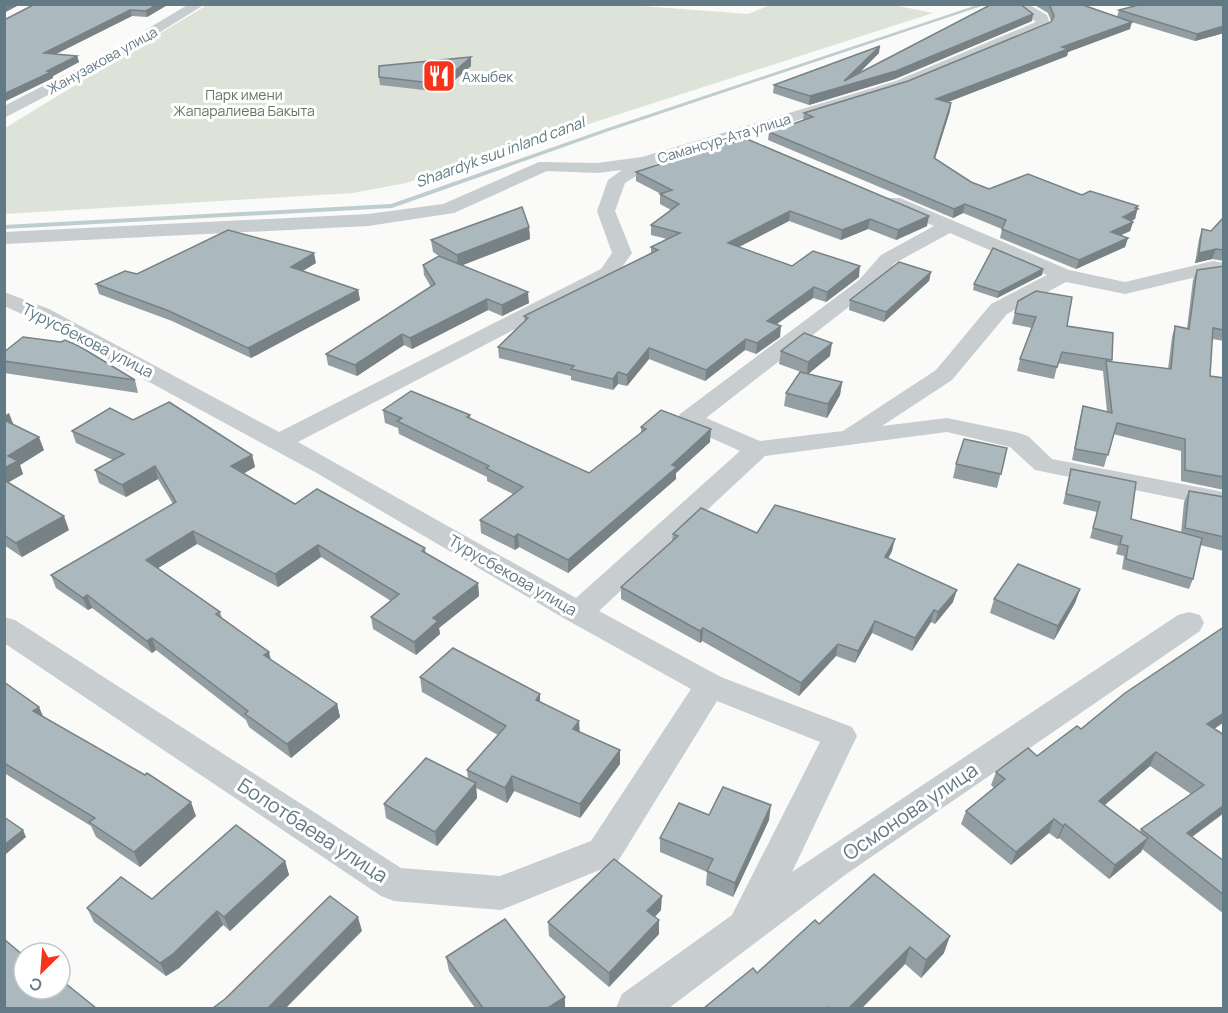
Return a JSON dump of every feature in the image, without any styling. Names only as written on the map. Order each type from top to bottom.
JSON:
[{"type":"street","name":"Жанузакова улица","points":[[4,113],[114,55],[199,4]]},
{"type":"street","name":"Самансур-Ата улица","points":[[279,442],[608,273],[622,253],[606,211],[617,180],[650,160],[901,84],[1043,24],[1042,18],[1018,4]]},
{"type":"street","points":[[736,135],[758,144]]},
{"type":"street","points":[[4,238],[368,220],[447,209],[545,166],[597,168],[650,160]]},
{"type":"street","points":[[877,194],[1063,275],[1125,288],[1213,267],[1224,269]]},
{"type":"street","points":[[950,225],[888,259],[866,284],[689,419],[757,449],[947,425],[1019,441],[1044,465],[1224,500]]},
{"type":"street","points":[[847,437],[944,375],[999,309],[1063,275]]},
{"type":"street","name":"Турусбекова улица","points":[[4,298],[41,314],[279,442],[578,613],[710,685],[840,736],[744,929]]},
{"type":"street","points":[[578,613],[757,449]]},
{"type":"street","name":"Осмонова улица","points":[[637,1008],[832,864],[1189,623]]},
{"type":"street","name":"Болотбаева улица","points":[[4,628],[394,884],[501,893],[604,852],[710,685]]},
{"type":"green space","name":"Парк имени Жапаралиева Бакыта","points":[[616,4],[748,14],[770,5],[888,4],[933,13],[406,183],[353,193],[5,214],[5,128],[207,5]]},
{"type":"building","points":[[35,4],[158,4],[146,11],[130,10],[44,53],[77,56],[47,71],[51,72],[4,94],[4,20]]},
{"type":"building","points":[[992,4],[1020,4],[1033,14],[896,71],[810,96],[774,85],[880,46],[844,81]]},
{"type":"building","points":[[1047,4],[1080,4],[1132,22],[1062,47],[1068,49],[936,99],[951,103],[934,158],[971,182],[989,189],[1028,174],[1082,195],[1090,191],[1138,206],[1135,208],[1138,209],[1123,217],[1133,222],[1111,232],[1128,238],[1079,260],[1002,229],[1006,220],[965,204],[954,209],[769,132],[813,117],[804,113],[908,81],[1051,22],[1054,16]]},
{"type":"building","points":[[1142,4],[1224,4],[1224,26],[1197,34],[1119,10]]},
{"type":"building","points":[[471,57],[440,84],[379,77],[379,66]]},
{"type":"building","points":[[747,139],[929,216],[898,230],[870,219],[842,230],[790,211],[728,243],[792,266],[813,251],[860,266],[827,292],[814,287],[767,321],[781,326],[757,343],[746,339],[706,370],[649,348],[627,375],[618,372],[613,379],[571,369],[574,366],[498,347],[528,318],[524,316],[658,250],[651,247],[680,233],[651,225],[679,204],[660,194],[672,190],[636,172],[728,142]]},
{"type":"building","points":[[522,207],[529,227],[457,255],[431,240]]},
{"type":"building","points":[[1224,217],[1224,250],[1216,249],[1199,253],[1202,229],[1211,231]]},
{"type":"building","points":[[228,230],[314,253],[291,267],[358,290],[248,348],[169,311],[96,284],[125,271],[137,274]]},
{"type":"building","points":[[993,248],[1043,269],[999,292],[974,284]]},
{"type":"building","points":[[439,256],[528,292],[502,305],[487,299],[410,338],[402,334],[355,365],[326,354],[435,284],[423,265]]},
{"type":"building","points":[[899,262],[931,272],[886,312],[850,300]]},
{"type":"building","points":[[1224,266],[1224,330],[1213,328],[1210,376],[1224,378],[1224,477],[1185,470],[1185,439],[1117,423],[1108,455],[1075,449],[1083,406],[1112,413],[1106,361],[1171,369],[1175,326],[1189,329],[1197,270]]},
{"type":"building","points":[[1036,291],[1072,297],[1067,326],[1113,333],[1112,360],[1062,352],[1057,367],[1020,359],[1036,317],[1015,313],[1018,301]]},
{"type":"building","points":[[804,333],[832,343],[808,362],[781,351]]},
{"type":"building","points":[[23,337],[61,342],[65,340],[135,380],[4,361],[4,352]]},
{"type":"building","points":[[800,372],[842,382],[828,404],[786,393]]},
{"type":"building","points":[[411,391],[470,415],[467,417],[589,473],[646,429],[641,427],[661,410],[711,429],[672,465],[677,467],[568,560],[518,534],[514,537],[480,520],[523,487],[486,468],[489,466],[397,421],[402,418],[383,410]]},
{"type":"building","points":[[169,402],[252,455],[231,466],[295,504],[317,489],[425,548],[422,551],[478,583],[433,618],[438,621],[414,642],[371,617],[399,594],[318,545],[275,574],[193,531],[146,560],[220,612],[216,614],[269,652],[264,655],[337,704],[287,744],[245,714],[248,711],[152,638],[147,641],[87,595],[83,598],[51,575],[176,502],[155,466],[122,485],[95,470],[124,454],[72,431],[110,408],[133,420]]},
{"type":"building","points":[[4,420],[39,437],[8,456],[18,461],[4,468]]},
{"type":"building","points":[[964,439],[1007,448],[1001,474],[956,464]]},
{"type":"building","points":[[1071,469],[1136,482],[1131,519],[1202,538],[1193,579],[1126,559],[1128,546],[1120,544],[1122,536],[1093,528],[1100,502],[1066,494]]},
{"type":"building","points":[[4,480],[64,516],[16,543],[4,535]]},
{"type":"building","points":[[1189,491],[1224,497],[1224,537],[1185,528]]},
{"type":"building","points":[[775,505],[895,539],[885,557],[957,590],[938,612],[934,610],[915,638],[875,621],[858,651],[838,644],[801,683],[703,628],[700,631],[621,587],[678,536],[673,534],[701,508],[757,533]]},
{"type":"building","points":[[1018,564],[1080,589],[1058,626],[994,599]]},
{"type":"building","points":[[1224,627],[1224,713],[1207,724],[1224,735],[1224,805],[1187,833],[1224,861],[1224,895],[1141,829],[1204,785],[1156,752],[1099,801],[1148,838],[1115,865],[1065,824],[1063,826],[1054,819],[1016,852],[966,811],[1005,779],[996,772],[1028,748],[1037,756],[1077,726],[1081,729],[1125,693]]},
{"type":"building","points":[[453,648],[540,694],[536,700],[579,721],[573,729],[620,750],[580,804],[512,776],[505,788],[467,770],[506,726],[420,677]]},
{"type":"building","points":[[4,682],[39,707],[33,711],[145,775],[147,773],[191,802],[134,852],[89,822],[95,818],[4,763]]},
{"type":"building","points":[[426,758],[476,783],[435,832],[384,804]]},
{"type":"building","points":[[723,787],[771,805],[735,883],[707,871],[713,859],[660,838],[679,803],[709,815]]},
{"type":"building","points":[[4,817],[23,830],[4,845]]},
{"type":"building","points":[[236,825],[285,861],[224,917],[217,911],[173,954],[160,963],[87,908],[121,877],[152,899]]},
{"type":"building","points":[[614,859],[662,896],[647,911],[659,920],[609,973],[548,922]]},
{"type":"building","points":[[874,874],[950,936],[926,960],[910,947],[849,1008],[704,1008],[753,968],[757,973],[815,920],[819,924]]},
{"type":"building","points":[[330,896],[358,917],[268,1008],[213,1008],[225,999]]},
{"type":"building","points":[[505,919],[565,997],[548,1008],[483,1008],[446,957]]},
{"type":"building","points":[[4,939],[12,946],[12,1001],[72,1001],[72,989],[96,1008],[4,1008]]},
{"type":"waterway","name":"Shaardyk suu inland canal","points":[[4,227],[392,206],[607,130],[986,4]]},
{"type":"place","name":"Ажыбек","points":[[439,76]]}]
